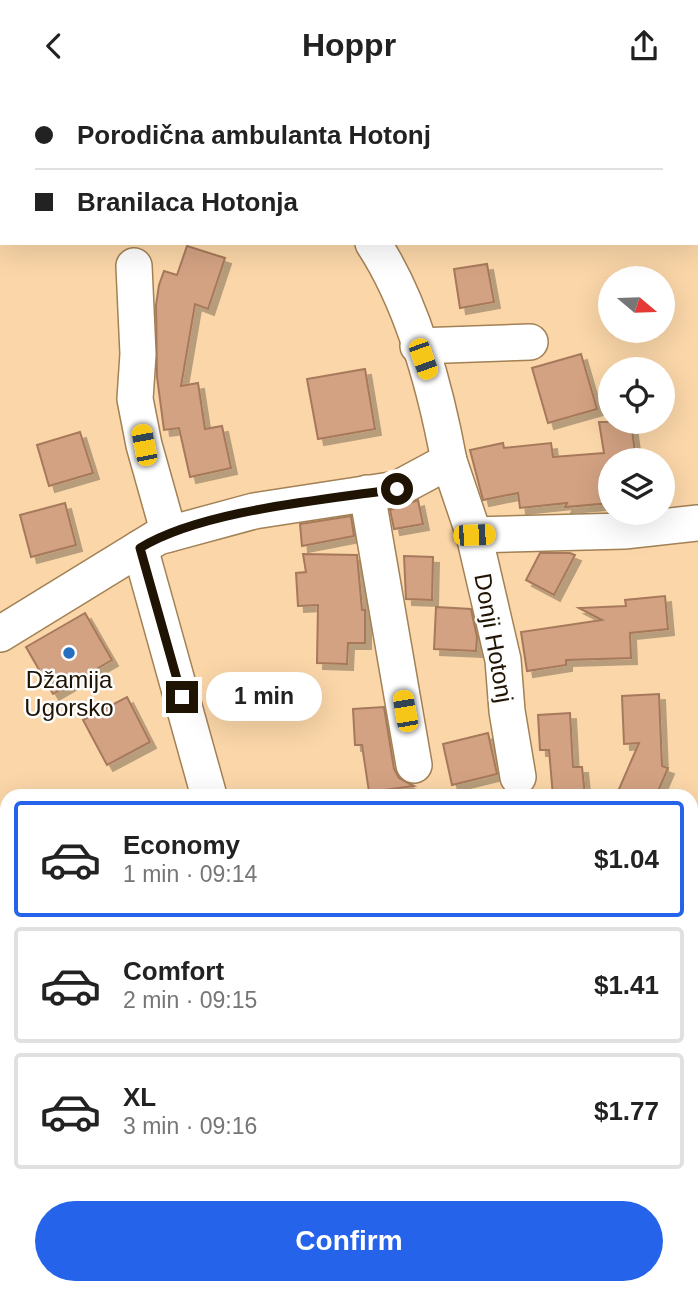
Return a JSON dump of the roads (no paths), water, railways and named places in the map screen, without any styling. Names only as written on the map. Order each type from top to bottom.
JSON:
[{"type":"street","name":"Donji Hotonj","points":[[374,245],[398,289],[428,373],[449,461],[474,535],[503,660],[506,711],[518,778]]},
{"type":"street","points":[[134,266],[138,354],[135,399],[144,445],[155,541],[208,789]]},
{"type":"street","points":[[418,346],[530,342]]},
{"type":"street","points":[[0,634],[155,541],[254,511],[397,489],[449,461]]},
{"type":"street","points":[[367,493],[414,765]]},
{"type":"street","points":[[474,535],[624,531],[698,523]]},
{"type":"place","name":"Džamija Ugorsko","points":[[69,653]]}]
